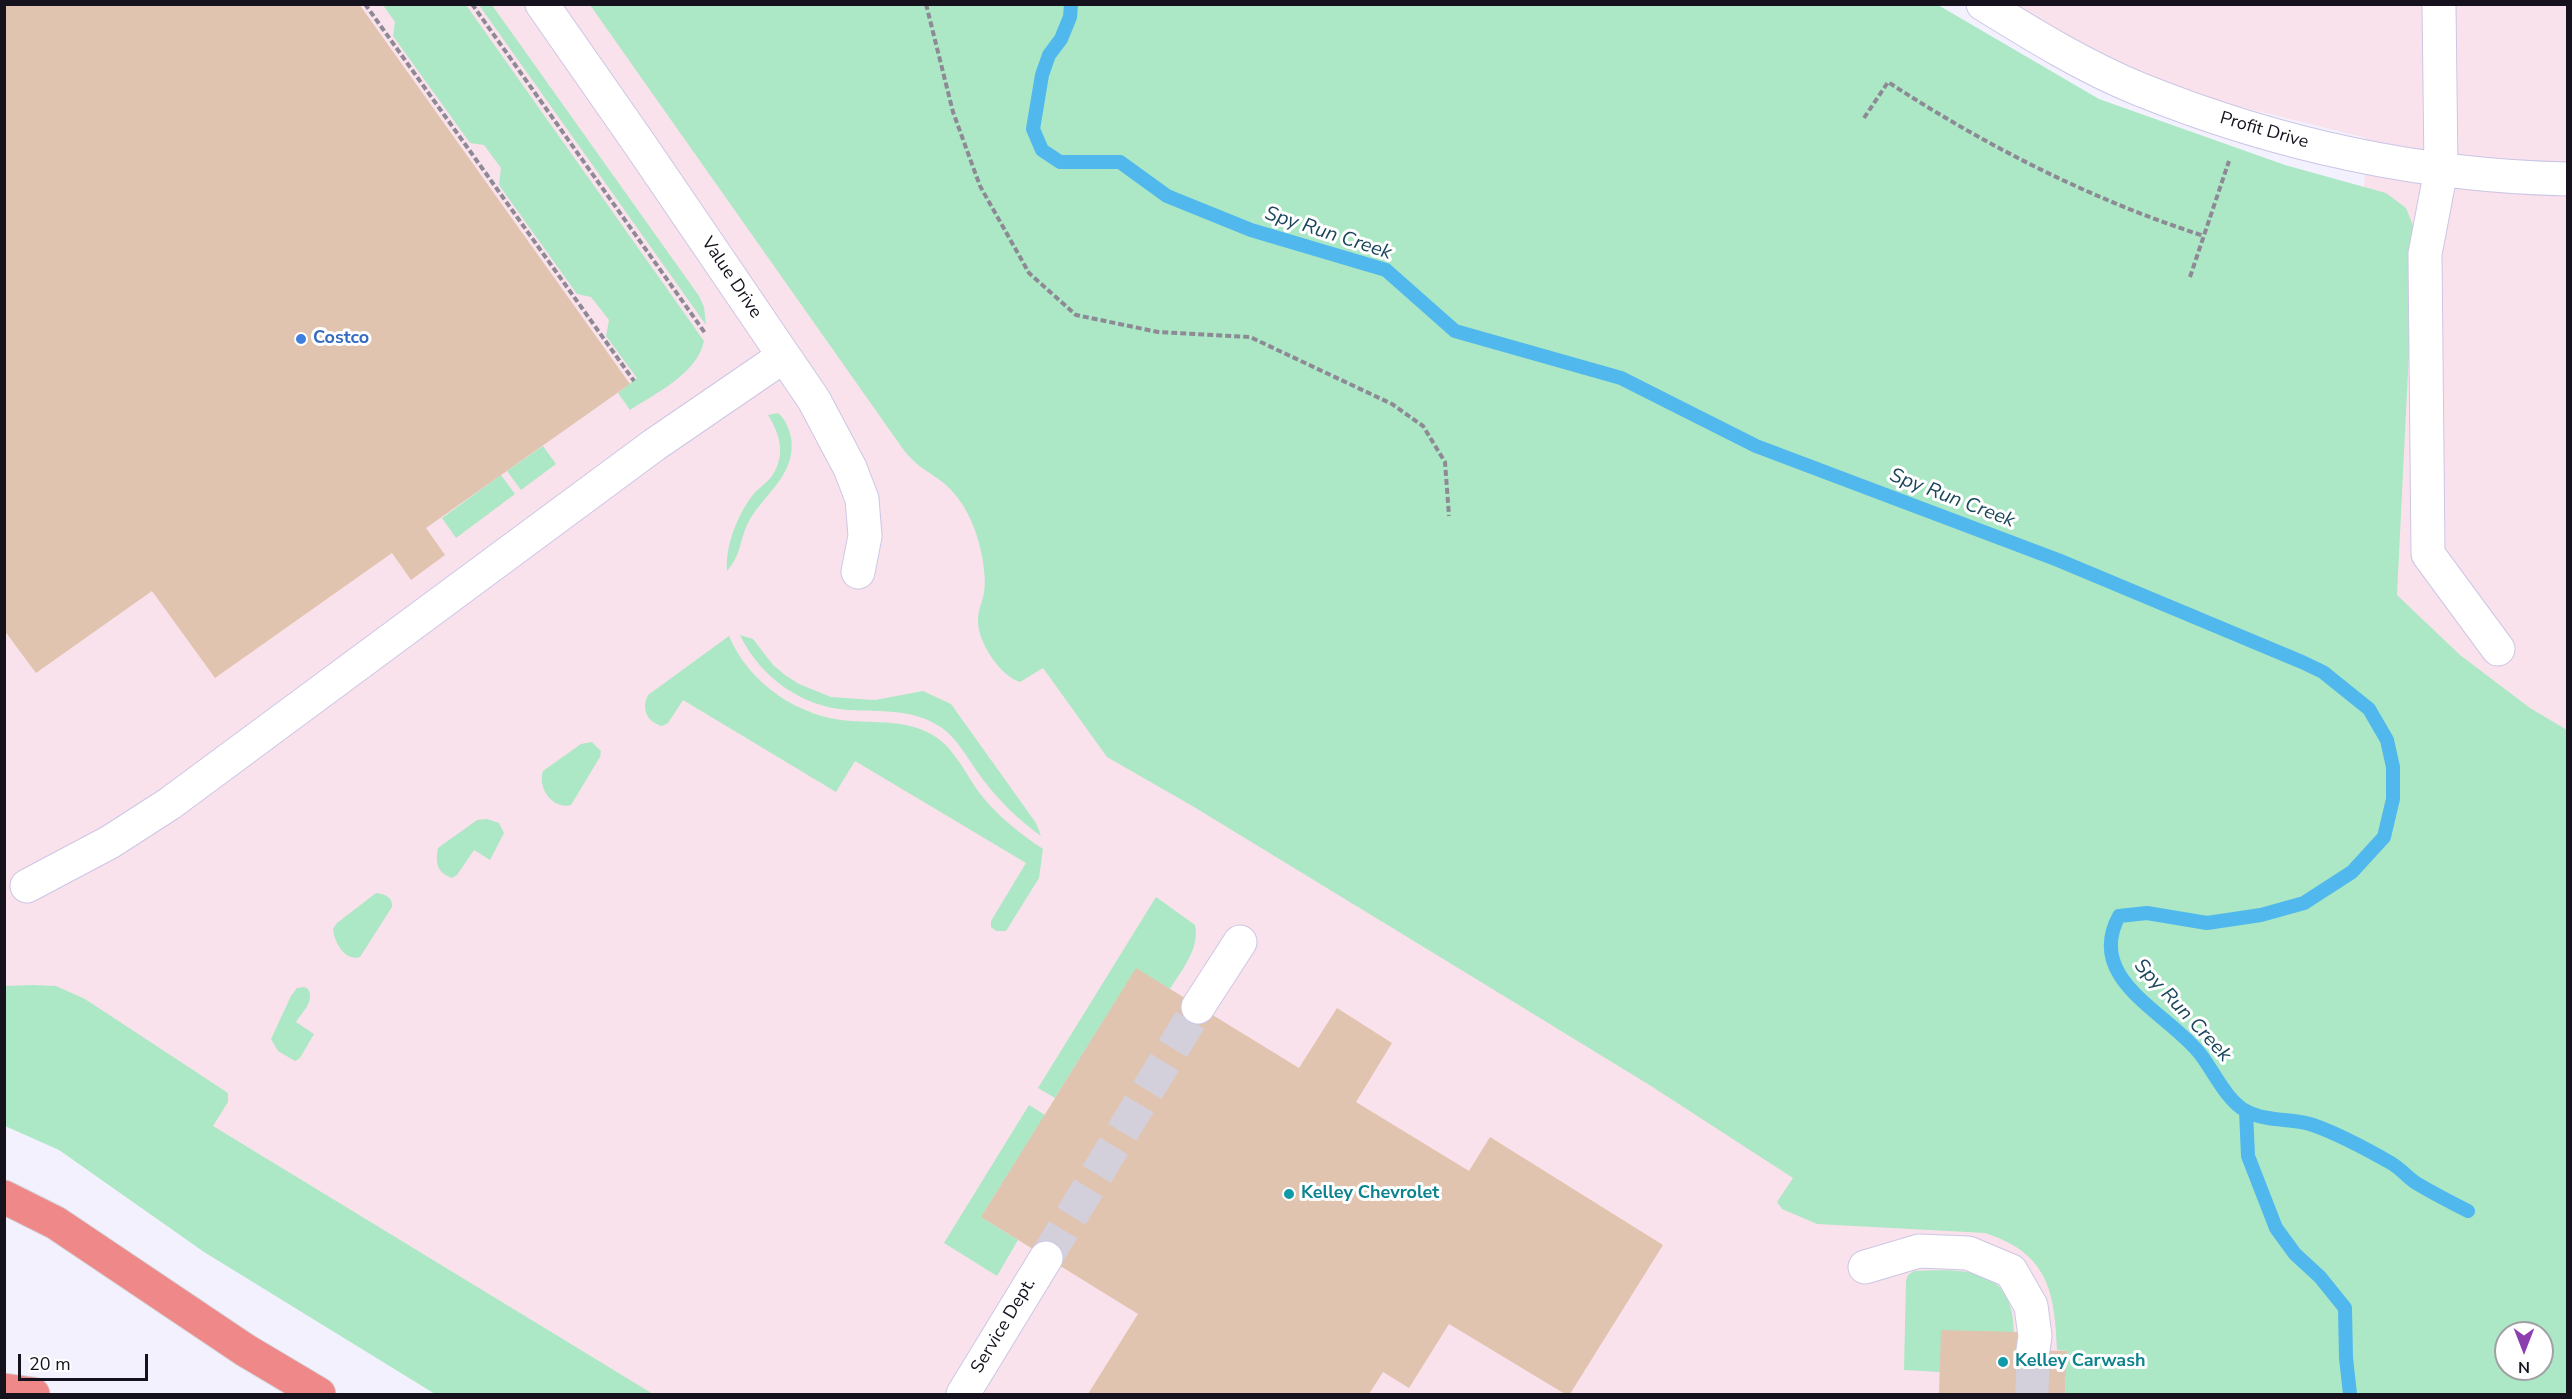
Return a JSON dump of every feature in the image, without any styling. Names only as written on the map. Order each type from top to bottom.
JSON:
[{"type":"highway","points":[[4,1197],[56,1224],[245,1350],[320,1395]]},
{"type":"highway","points":[[4,1390],[33,1395]]},
{"type":"street","name":"Value Drive","points":[[542,4],[814,400],[850,468],[862,499],[865,536],[858,572]]},
{"type":"street","name":"Profit Drive","points":[[1983,4],[2040,39],[2137,88],[2241,126],[2375,159],[2441,170],[2525,178],[2568,179]]},
{"type":"street","points":[[2439,4],[2441,170],[2425,254],[2428,555],[2498,650]]},
{"type":"street","points":[[27,886],[110,842],[169,804],[654,445],[784,356]]},
{"type":"street","points":[[1198,1008],[1240,942]]},
{"type":"street","points":[[1865,1267],[1919,1251],[1968,1253],[2011,1271],[2031,1306],[2035,1336],[2033,1350]]},
{"type":"street","name":"Service Dept.","points":[[963,1395],[1046,1258]]},
{"type":"path","points":[[365,4],[634,381]]},
{"type":"path","points":[[472,4],[705,333]]},
{"type":"path","points":[[926,4],[953,112],[980,186],[1029,273],[1076,315],[1158,332],[1250,337],[1392,404],[1423,426],[1444,462],[1449,516]]},
{"type":"path","points":[[1864,118],[1888,82],[1944,119],[2010,154],[2120,205],[2204,236]]},
{"type":"path","points":[[2190,277],[2230,158]]},
{"type":"shaded area","points":[[5,5],[1904,5],[1966,52],[2363,210],[2366,138],[2124,78],[2012,5],[2567,5],[2567,1394],[488,1394],[5,1114]]},
{"type":"green space","points":[[383,5],[466,5],[704,341],[693,363],[674,382],[630,410],[618,393],[637,378],[606,336],[609,320],[591,297],[577,294],[499,185],[501,168],[484,145],[470,143],[393,36],[395,22]]},
{"type":"green space","points":[[479,5],[492,5],[699,296],[704,307],[706,325]]},
{"type":"green space","points":[[590,5],[1938,5],[2099,99],[2285,165],[2386,193],[2406,208],[2415,230],[2397,595],[2460,655],[2530,708],[2567,730],[2567,1394],[2065,1394],[2067,1351],[2057,1350],[2054,1310],[2050,1293],[2044,1277],[2023,1252],[2006,1241],[1985,1233],[1817,1224],[1782,1209],[1777,1202],[1793,1178],[1651,1086],[1194,807],[1107,757],[1043,668],[1020,682],[1005,673],[991,657],[981,638],[979,628],[978,617],[985,580],[982,556],[973,525],[963,505],[949,488],[908,455]]},
{"type":"green space","points":[[778,413],[785,421],[791,437],[792,450],[789,462],[785,472],[749,521],[738,553],[727,571],[730,542],[741,513],[752,496],[772,476],[779,460],[780,445],[776,430],[768,415]]},
{"type":"green space","points":[[543,446],[556,464],[521,490],[507,471]]},
{"type":"green space","points":[[501,475],[515,494],[456,538],[442,518]]},
{"type":"green space","points":[[740,635],[753,639],[773,665],[785,675],[799,684],[831,697],[875,700],[923,691],[951,704],[1036,823],[1041,836],[997,797],[960,746],[942,728],[908,714],[831,708],[799,696],[784,687],[759,664]]},
{"type":"green space","points":[[729,636],[749,669],[778,695],[795,705],[832,718],[906,725],[936,737],[948,748],[992,808],[1043,849],[1039,878],[1006,931],[996,931],[991,927],[991,921],[1026,863],[855,761],[836,792],[683,700],[668,723],[662,726],[649,718],[645,710],[648,695]]},
{"type":"green space","points":[[592,742],[601,751],[600,757],[571,805],[564,806],[553,801],[544,791],[543,771],[581,744]]},
{"type":"green space","points":[[487,819],[499,823],[504,833],[490,860],[474,850],[457,875],[452,878],[443,873],[437,862],[438,848],[477,820]]},
{"type":"green space","points":[[376,893],[388,897],[392,907],[360,957],[350,957],[341,950],[333,929],[337,923]]},
{"type":"green space","points":[[1156,897],[1195,925],[1195,942],[1189,958],[1170,989],[1136,969],[1055,1098],[1038,1088]]},
{"type":"green space","points":[[5,986],[56,986],[85,999],[228,1093],[228,1102],[213,1126],[653,1394],[435,1394],[204,1252],[59,1150],[5,1126]]},
{"type":"green space","points":[[297,988],[308,989],[310,998],[296,1022],[314,1034],[300,1058],[295,1061],[278,1051],[271,1039],[291,996]]},
{"type":"green space","points":[[1029,1105],[1045,1115],[981,1217],[1018,1240],[997,1276],[944,1243]]},
{"type":"green space","points":[[1914,1271],[1968,1272],[1983,1276],[1996,1284],[2005,1295],[2012,1311],[2014,1332],[1940,1372],[1904,1370],[1906,1281],[1908,1275]]},
{"type":"building","name":"Costco","points":[[4,4],[359,4],[630,384],[426,528],[445,555],[411,580],[392,553],[215,678],[152,591],[36,673],[4,630]]},
{"type":"building","name":"Kelley Chevrolet","points":[[1136,968],[1299,1068],[1337,1008],[1392,1043],[1356,1102],[1469,1171],[1490,1137],[1663,1245],[1570,1394],[1565,1394],[1449,1324],[1409,1388],[1383,1372],[1369,1394],[1088,1394],[1138,1314],[981,1217]]},
{"type":"building","name":"Kelley Carwash","points":[[1941,1330],[2018,1332],[2018,1350],[2067,1351],[2065,1394],[1939,1394]]},
{"type":"waterway","name":"Spy Run Creek","points":[[1071,4],[1070,17],[1061,39],[1049,55],[1042,75],[1033,129],[1042,150],[1060,162],[1120,162],[1167,196],[1251,230],[1386,270],[1455,331],[1621,378],[1756,446],[2058,560],[2302,662],[2323,672],[2369,709],[2387,740],[2393,767],[2393,799],[2384,837],[2352,872],[2304,903],[2261,915],[2207,923],[2147,913],[2119,916],[2111,939],[2113,959],[2121,977],[2135,994],[2187,1040],[2201,1055],[2227,1093],[2246,1111],[2262,1117],[2313,1125],[2332,1133],[2391,1163],[2416,1183],[2468,1211]]},
{"type":"waterway","name":"Spy Run Creek","points":[[2246,1111],[2248,1156],[2276,1228],[2295,1254],[2320,1277],[2345,1308],[2346,1358],[2350,1394]]},
{"type":"tunnel","points":[[1046,1258],[1198,1007]]},
{"type":"tunnel","points":[[2032,1394],[2033,1350]]},
{"type":"place","name":"Costco","points":[[301,339]]},
{"type":"place","name":"Kelley Chevrolet","points":[[1289,1194]]},
{"type":"place","name":"Kelley Carwash","points":[[2003,1362]]}]
